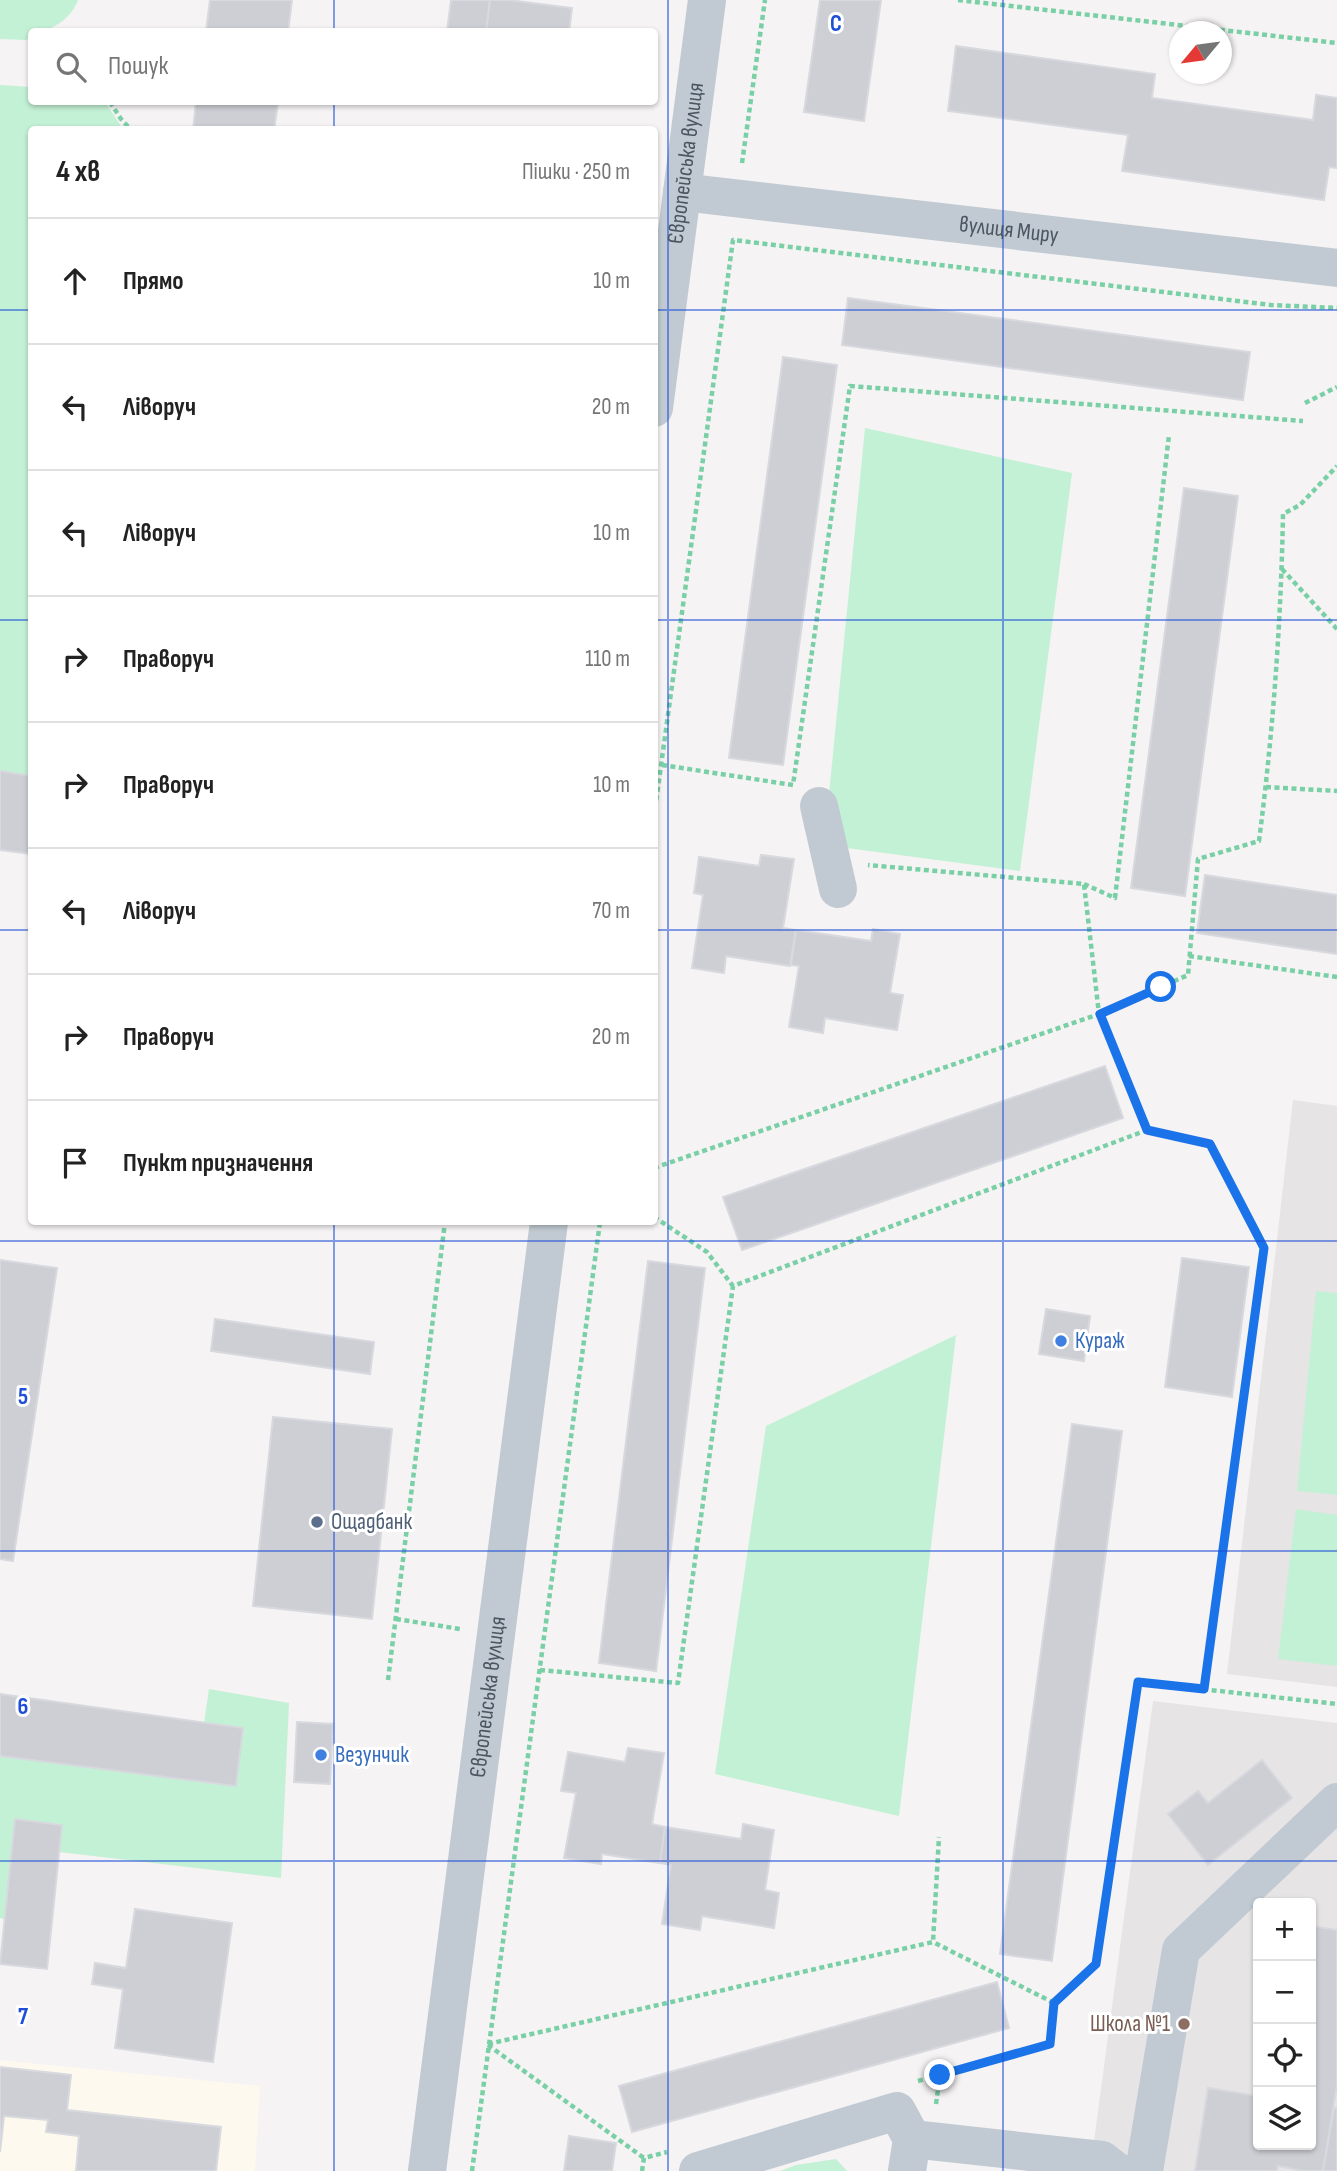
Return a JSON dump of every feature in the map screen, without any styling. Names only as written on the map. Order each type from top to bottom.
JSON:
[{"type":"street","name":"Європейська вулиця","points":[[658,377],[707,0]]},
{"type":"street","name":"вулиця Миру","points":[[682,192],[1337,268]]},
{"type":"street","points":[[819,806],[835,876]]},
{"type":"street","name":"Європейська вулиця","points":[[427,2171],[548,1225]]},
{"type":"street","points":[[1144,2171],[1181,1950],[1337,1802]]},
{"type":"street","points":[[684,2161],[897,2111],[909,2155],[1102,2160],[1116,2171]]},
{"type":"path","points":[[658,791],[765,0]]},
{"type":"path","points":[[958,0],[1337,43]]},
{"type":"path","points":[[112,105],[127,126]]},
{"type":"path","points":[[733,240],[1271,305],[1337,308]]},
{"type":"path","points":[[662,765],[793,785],[850,386],[1303,421]]},
{"type":"path","points":[[1306,402],[1337,387]]},
{"type":"path","points":[[835,876],[1084,884],[1115,898],[1169,435]]},
{"type":"path","points":[[658,1167],[1100,1014],[1188,975],[1198,859],[1259,841],[1266,787],[1282,569],[1283,514],[1300,505],[1337,466]]},
{"type":"path","points":[[1282,569],[1337,629]]},
{"type":"path","points":[[1266,787],[1337,791]]},
{"type":"path","points":[[1084,884],[1100,1014],[1147,1130]]},
{"type":"path","points":[[1189,956],[1337,977]]},
{"type":"path","points":[[733,1286],[1147,1130],[1210,1144],[1264,1248],[1204,1689]]},
{"type":"path","points":[[540,1670],[678,1683],[733,1286],[707,1252],[658,1220]]},
{"type":"path","points":[[388,1680],[445,1225]]},
{"type":"path","points":[[472,2171],[600,1225]]},
{"type":"path","points":[[913,2083],[1050,2044],[1054,2003],[1096,1964],[1138,1682],[1337,1704]]},
{"type":"path","points":[[933,1942],[939,1837]]},
{"type":"path","points":[[488,2044],[933,1942],[1054,2003]]},
{"type":"path","points":[[488,2044],[643,2158],[684,2161]]},
{"type":"path","points":[[642,2171],[643,2158]]},
{"type":"shaded area","points":[[1293,1100],[1337,1106],[1337,1687],[1227,1674]]},
{"type":"shaded area","name":"Школа №1","points":[[1153,1701],[1337,1723],[1337,2171],[1090,2171]]},
{"type":"shaded area","points":[[0,2060],[260,2086],[255,2171],[0,2171]]},
{"type":"green space","points":[[0,0],[78,0],[71,13],[60,23],[50,28],[28,28],[26,40],[0,39]]},
{"type":"green space","points":[[0,85],[28,87],[28,105],[107,105],[121,126],[28,126],[28,776],[0,771]]},
{"type":"green space","points":[[865,428],[1072,473],[1020,871],[824,845]]},
{"type":"green space","points":[[1316,1291],[1337,1293],[1337,1495],[1297,1491]]},
{"type":"green space","points":[[956,1335],[899,1816],[715,1774],[766,1426]]},
{"type":"green space","points":[[1296,1509],[1337,1515],[1337,1666],[1278,1659]]},
{"type":"green space","points":[[209,1689],[289,1703],[281,1878],[59,1852],[62,1825],[15,1819],[4,1919],[0,1918],[0,1756],[236,1786],[243,1729],[204,1723]]},
{"type":"green space","points":[[836,2159],[847,2171],[780,2171],[796,2165]]},
{"type":"building","points":[[210,0],[292,0],[288,28],[206,28]]},
{"type":"building","points":[[451,0],[490,0],[486,28],[448,28]]},
{"type":"building","points":[[490,0],[572,8],[570,28],[486,28]]},
{"type":"building","points":[[820,0],[881,0],[864,121],[804,112]]},
{"type":"building","points":[[956,46],[1155,74],[1152,98],[1313,120],[1316,95],[1337,98],[1337,168],[1329,167],[1324,200],[1122,171],[1128,135],[948,111]]},
{"type":"building","points":[[196,105],[278,105],[275,126],[193,126]]},
{"type":"building","points":[[848,298],[1250,352],[1243,400],[842,345]]},
{"type":"building","points":[[783,357],[837,365],[783,765],[729,758]]},
{"type":"building","points":[[1184,488],[1238,496],[1185,896],[1131,888]]},
{"type":"building","points":[[0,771],[28,775],[28,854],[0,850]]},
{"type":"building","points":[[761,855],[794,859],[783,928],[796,930],[790,966],[726,956],[724,973],[692,968],[703,895],[694,893],[699,857],[759,866]]},
{"type":"building","points":[[1205,875],[1337,895],[1337,954],[1197,933]]},
{"type":"building","points":[[873,929],[900,934],[890,993],[903,995],[897,1030],[825,1018],[823,1033],[789,1027],[799,966],[791,965],[796,930],[871,941]]},
{"type":"building","points":[[1105,1066],[1123,1118],[742,1250],[723,1197]]},
{"type":"building","points":[[1182,1258],[1249,1267],[1232,1397],[1165,1387]]},
{"type":"building","points":[[0,1260],[57,1268],[13,1561],[0,1559]]},
{"type":"building","points":[[648,1261],[705,1268],[656,1671],[599,1663]]},
{"type":"building","points":[[1046,1309],[1090,1316],[1084,1361],[1039,1354]]},
{"type":"building","points":[[215,1319],[374,1342],[370,1374],[211,1351]]},
{"type":"building","points":[[273,1417],[392,1429],[372,1619],[253,1606]]},
{"type":"building","points":[[1072,1424],[1122,1431],[1052,1961],[1000,1954]]},
{"type":"building","points":[[0,1694],[243,1728],[236,1786],[0,1756]]},
{"type":"building","points":[[297,1722],[333,1724],[330,1784],[294,1782]]},
{"type":"building","points":[[628,1748],[664,1753],[652,1824],[665,1827],[660,1863],[602,1854],[601,1864],[564,1858],[576,1793],[561,1791],[568,1752],[625,1762]]},
{"type":"building","points":[[1262,1760],[1292,1798],[1208,1865],[1168,1814],[1198,1791],[1208,1803]]},
{"type":"building","points":[[15,1819],[62,1825],[47,1969],[0,1964]]},
{"type":"building","points":[[743,1824],[774,1830],[765,1890],[779,1893],[774,1928],[702,1916],[700,1930],[662,1924],[671,1865],[660,1863],[665,1827],[741,1839]]},
{"type":"building","points":[[135,1909],[232,1923],[213,2062],[115,2048],[123,1989],[92,1984],[95,1963],[126,1968]]},
{"type":"building","points":[[1316,1927],[1337,1930],[1337,2085],[1323,2171],[1303,2171],[1278,2166],[1277,2171],[1195,2171],[1208,2088],[1253,2095],[1253,2150],[1316,2150]]},
{"type":"building","points":[[997,1982],[1009,2028],[632,2132],[619,2086]]},
{"type":"building","points":[[0,2067],[71,2075],[67,2110],[221,2127],[216,2171],[76,2171],[79,2136],[46,2132],[48,2120],[4,2116],[0,2152]]},
{"type":"building","points":[[1334,2108],[1337,2108],[1337,2171],[1323,2171]]},
{"type":"building","points":[[569,2136],[616,2143],[612,2171],[564,2171]]},
{"type":"place","name":"Кураж","points":[[1061,1341]]},
{"type":"place","name":"Ощадбанк","points":[[317,1522]]},
{"type":"place","name":"Везунчик","points":[[321,1755]]},
{"type":"place","name":"Школа №1","points":[[1184,2024]]},
{"type":"route","points":[[940,2075],[1050,2044],[1054,2003],[1096,1964],[1138,1682],[1204,1689],[1264,1248],[1210,1144],[1147,1130],[1100,1014],[1161,987]]}]
